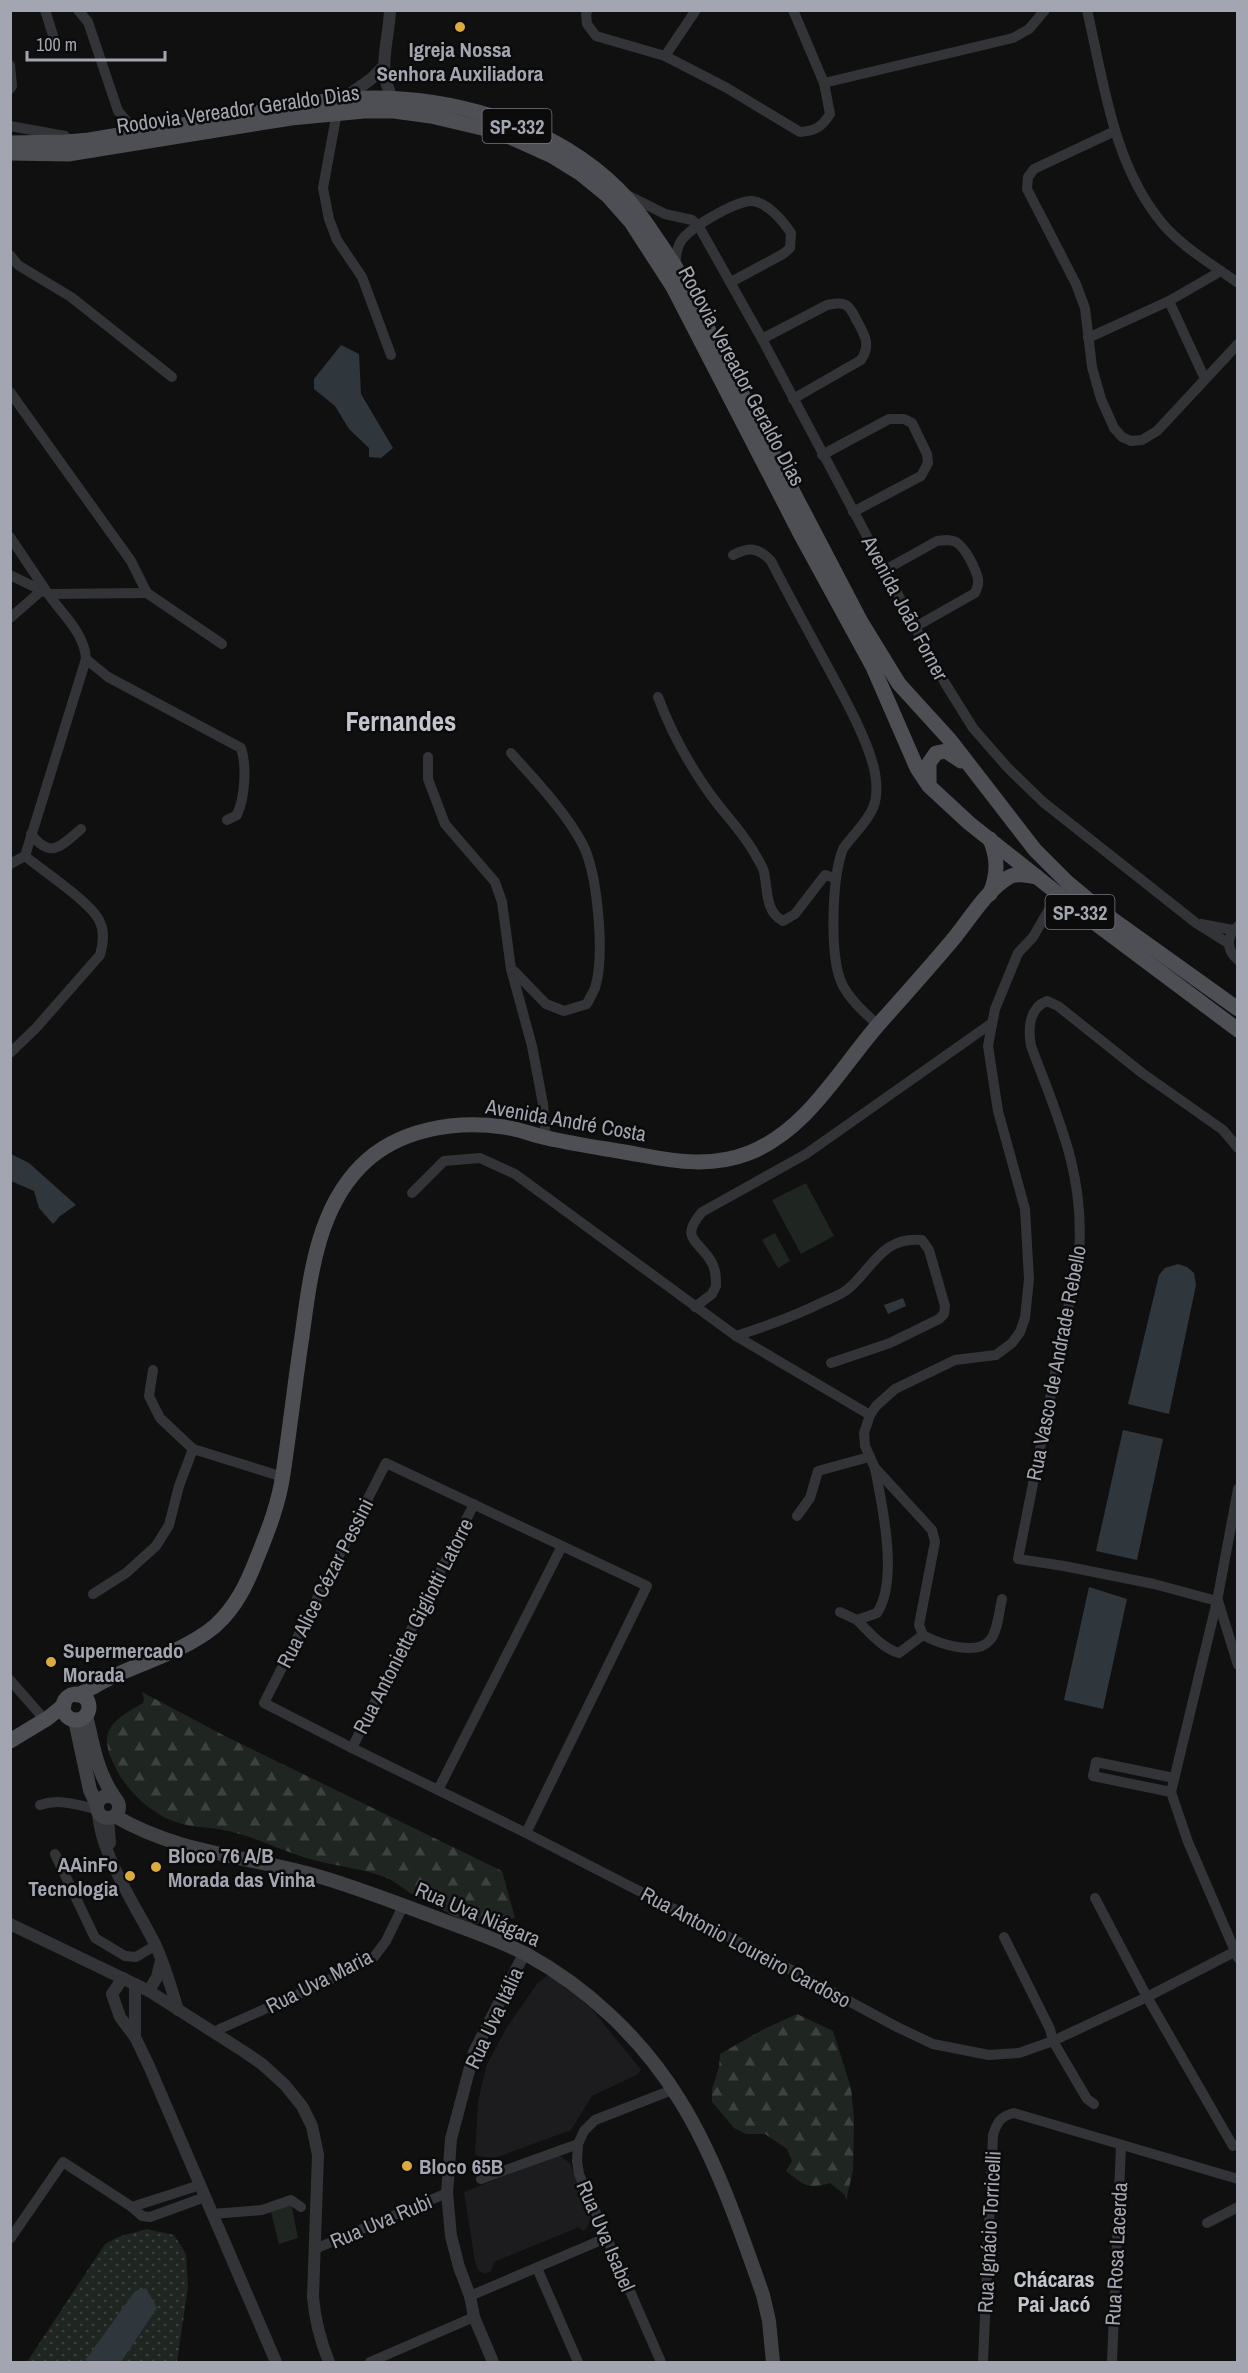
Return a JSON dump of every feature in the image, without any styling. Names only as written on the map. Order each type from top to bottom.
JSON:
[{"type":"main road","name":"Rodovia Vereador Geraldo Dias","points":[[11,148],[89,140],[393,99],[450,106],[489,115],[530,131],[589,164],[618,190],[642,217],[675,266],[881,657],[899,684],[951,740],[1035,850],[1067,882],[1108,916],[1238,1009]]},
{"type":"main road","name":"Rodovia Vereador Geraldo Dias","points":[[11,148],[68,154],[340,106],[364,111],[422,115],[470,123],[500,132],[552,156],[581,174],[608,196],[631,222],[673,286],[797,527],[873,667],[917,768],[929,786],[1058,894],[1238,1030]]},
{"type":"main road","points":[[929,786],[929,763],[932,757],[941,751],[952,753],[978,774]]},
{"type":"main road","name":"Avenida André Costa","points":[[990,839],[997,862],[996,878],[990,894]]},
{"type":"main road","name":"Avenida André Costa","points":[[76,1714],[88,1703],[78,1695],[193,1641],[214,1627],[231,1610],[245,1588],[274,1511],[283,1477],[306,1308],[317,1249],[331,1210],[361,1165],[417,1132],[484,1124],[509,1127],[546,1138],[684,1162],[702,1163],[749,1153],[766,1144],[818,1100],[878,1025],[901,1001],[990,894],[1010,876],[1016,874],[1038,877]]},
{"type":"main road","points":[[10,1742],[47,1719],[76,1714],[100,1684]]},
{"type":"main road","name":"Rua Uva Niágara","points":[[76,1714],[106,1785],[107,1809]]},
{"type":"main road","name":"Rua Uva Niágara","points":[[76,1714],[90,1790],[107,1809],[148,1833],[179,1845],[333,1880],[495,1940],[524,1954],[569,1981],[603,2009],[646,2054],[672,2090],[703,2144],[755,2273],[769,2321],[773,2362]]},
{"type":"street","points":[[45,10],[56,45]]},
{"type":"street","points":[[78,10],[88,22],[118,111],[136,132]]},
{"type":"street","points":[[390,10],[383,67],[384,79],[393,99]]},
{"type":"street","points":[[588,10],[587,24],[596,36],[665,56],[727,88],[800,132],[813,131],[824,125],[830,114],[824,83],[793,10]]},
{"type":"street","points":[[665,56],[696,10]]},
{"type":"street","points":[[824,83],[1013,38],[1029,29],[1045,10]]},
{"type":"street","points":[[1087,10],[1115,131],[1124,160],[1135,182],[1162,223],[1179,240],[1238,283]]},
{"type":"street","points":[[10,65],[12,86],[10,89]]},
{"type":"street","points":[[383,67],[340,106],[323,188],[329,219],[337,240],[362,277],[391,354]]},
{"type":"street","points":[[10,126],[89,140]]},
{"type":"street","points":[[1115,131],[1034,169],[1028,177],[1027,189],[1082,300],[1092,367],[1101,399],[1114,428],[1122,437],[1131,441],[1142,440],[1157,431],[1238,344]]},
{"type":"street","points":[[618,190],[644,205],[665,214],[692,220],[698,225]]},
{"type":"street","points":[[675,266],[680,243],[698,225],[744,202],[751,201],[764,206],[784,223],[791,233],[790,248],[731,282]]},
{"type":"street","name":"Avenida João Forner","points":[[698,225],[762,339],[945,683],[968,719],[1007,767],[1043,802],[1196,923],[1228,943]]},
{"type":"street","points":[[10,255],[18,265],[71,297],[172,377]]},
{"type":"street","points":[[1088,338],[1169,301],[1221,271]]},
{"type":"street","points":[[1169,301],[1205,379]]},
{"type":"street","points":[[762,339],[827,305],[837,303],[844,304],[850,309],[866,337],[866,353],[861,360],[793,399]]},
{"type":"street","points":[[10,392],[130,561],[147,593],[222,644]]},
{"type":"street","points":[[822,455],[889,418],[904,419],[912,423],[927,454],[928,463],[925,470],[921,476],[853,512]]},
{"type":"street","points":[[10,537],[44,593],[76,631],[86,654],[108,677],[241,748],[244,756],[242,795],[237,815],[228,819]]},
{"type":"street","points":[[885,570],[937,541],[945,540],[955,541],[961,546],[978,577],[975,593],[915,627]]},
{"type":"street","points":[[733,555],[746,549],[757,550],[762,551],[771,561],[853,714],[874,771],[876,804],[867,821],[844,847],[835,878],[836,966],[842,985],[861,1010],[878,1025]]},
{"type":"street","points":[[10,576],[44,593],[147,593]]},
{"type":"street","points":[[10,618],[44,593]]},
{"type":"street","points":[[10,864],[25,856],[86,654]]},
{"type":"street","points":[[658,697],[671,731],[686,758],[711,795],[748,841],[764,870],[769,905],[776,918],[783,921],[795,914],[825,875],[835,878]]},
{"type":"street","points":[[512,753],[554,801],[583,844],[594,888],[601,935],[595,988],[587,1004],[564,1011],[546,1004],[512,969]]},
{"type":"street","points":[[428,757],[428,779],[445,824],[495,882],[499,892],[512,969],[532,1046],[543,1104],[546,1138]]},
{"type":"street","points":[[31,834],[40,845],[47,849],[54,848],[81,829]]},
{"type":"street","points":[[10,1053],[36,1028],[100,955],[103,945],[100,921],[91,909],[25,856]]},
{"type":"street","points":[[1002,1599],[992,1638],[987,1644],[965,1648],[948,1646],[922,1635],[919,1626],[935,1542],[932,1530],[875,1468],[865,1446],[864,1433],[870,1415],[876,1406],[895,1389],[955,1360],[996,1355],[1012,1343],[1020,1332],[1025,1318],[1029,1280],[1025,1209],[998,1111],[988,1046],[995,1010],[1018,954],[1033,937],[1058,894]]},
{"type":"street","name":"Avenida João Forner","points":[[1196,923],[1235,928]]},
{"type":"street","points":[[1235,928],[1228,943],[1232,955],[1238,960]]},
{"type":"street","name":"Rua Vasco de Andrade Rebello","points":[[1217,1601],[1154,1584],[1018,1559],[1080,1253],[1081,1237],[1079,1191],[1073,1161],[1029,1037],[1033,1012],[1041,1003],[1047,1001],[1059,1006],[1142,1073],[1223,1130],[1238,1148]]},
{"type":"street","points":[[695,1307],[712,1294],[716,1286],[712,1262],[695,1243],[690,1232],[692,1223],[702,1212],[806,1154],[992,1023]]},
{"type":"street","points":[[412,1193],[444,1161],[480,1158],[515,1174],[736,1336],[870,1415]]},
{"type":"street","points":[[736,1336],[790,1318],[847,1290],[877,1256],[892,1245],[910,1239],[922,1240],[929,1250],[945,1306],[944,1314],[939,1320],[890,1343],[831,1363]]},
{"type":"street","points":[[153,1370],[149,1396],[160,1418],[193,1449],[283,1477]]},
{"type":"street","points":[[93,1594],[126,1573],[156,1546],[169,1524],[179,1486],[193,1449]]},
{"type":"street","points":[[797,1516],[810,1497],[818,1471],[869,1457]]},
{"type":"street","name":"Rua Alice Cézar Pessini","points":[[264,1703],[386,1463],[474,1504]]},
{"type":"street","points":[[857,1620],[874,1615],[879,1610],[886,1584],[888,1550],[875,1468]]},
{"type":"street","points":[[1236,1953],[1188,1842],[1171,1792],[1217,1601],[1238,1489]]},
{"type":"street","points":[[474,1504],[647,1586],[526,1833]]},
{"type":"street","name":"Rua Antonietta Gigliotti Latorre","points":[[352,1748],[474,1504]]},
{"type":"street","points":[[438,1790],[562,1546]]},
{"type":"street","points":[[1217,1601],[1238,1665]]},
{"type":"street","points":[[840,1612],[857,1620],[891,1651],[899,1653],[922,1635]]},
{"type":"street","points":[[10,1680],[47,1719]]},
{"type":"street","name":"Rua Antonio Loureiro Cardoso","points":[[264,1703],[526,1833],[933,2044],[989,2055],[1019,2053],[1053,2041],[1236,1953]]},
{"type":"street","points":[[1171,1792],[1093,1776],[1096,1762],[1174,1779]]},
{"type":"street","points":[[40,1805],[62,1800],[107,1809],[99,1827],[106,1852],[112,1859],[156,1945],[178,2010]]},
{"type":"street","points":[[55,1854],[95,1938],[125,1956],[135,1958],[156,1945]]},
{"type":"street","points":[[1095,1898],[1147,1996],[1233,2146]]},
{"type":"street","name":"Rua Uva Maria","points":[[213,2032],[321,1984],[374,1957],[386,1941],[403,1906]]},
{"type":"street","points":[[10,1924],[152,1993],[262,2064],[285,2085],[302,2106],[312,2126],[318,2155],[315,2318],[319,2338],[329,2362]]},
{"type":"street","points":[[1004,1936],[1050,2029],[1053,2041],[1087,2099],[1094,2104]]},
{"type":"street","name":"Rua Uva Itália","points":[[494,2362],[474,2318],[470,2296],[459,2267],[451,2236],[447,2193],[451,2139],[474,2052],[524,1954]]},
{"type":"street","points":[[134,2009],[152,1993],[162,1959]]},
{"type":"street","points":[[101,1968],[120,2018],[135,2037],[276,2362]]},
{"type":"street","points":[[112,1994],[123,1978]]},
{"type":"street","points":[[135,1983],[135,2037]]},
{"type":"street","points":[[481,2180],[578,2144],[584,2131],[595,2120],[672,2090]]},
{"type":"street","name":"Rua Ignácio Torricelli","points":[[983,2362],[993,2135],[997,2123],[1004,2115],[1014,2113],[1121,2145]]},
{"type":"street","name":"Rua Uva Isabel","points":[[578,2144],[579,2174],[661,2362]]},
{"type":"street","points":[[1121,2145],[1238,2179]]},
{"type":"street","name":"Rua Rosa Lacerda","points":[[1112,2362],[1121,2145]]},
{"type":"street","points":[[10,2239],[63,2162],[132,2206],[142,2217],[150,2217],[206,2198]]},
{"type":"street","points":[[132,2206],[200,2185]]},
{"type":"street","name":"Rua Uva Rubi","points":[[315,2249],[447,2193]]},
{"type":"street","points":[[212,2214],[262,2210],[291,2200],[301,2207]]},
{"type":"street","points":[[1207,2223],[1238,2207]]},
{"type":"street","points":[[470,2296],[606,2238]]},
{"type":"street","points":[[537,2268],[578,2362]]},
{"type":"street","points":[[370,2362],[474,2318]]},
{"type":"shaded area","points":[[341,345],[359,354],[361,394],[393,448],[381,458],[369,457],[369,448],[349,429],[335,406],[314,389],[314,379]]},
{"type":"shaded area","points":[[11,1154],[29,1163],[76,1205],[53,1224],[39,1208],[34,1191],[11,1181]]},
{"type":"shaded area","points":[[1178,1264],[1194,1273],[1196,1285],[1169,1414],[1128,1404],[1159,1275],[1165,1268]]},
{"type":"shaded area","points":[[903,1298],[906,1306],[888,1314],[884,1305]]},
{"type":"shaded area","points":[[1123,1430],[1163,1439],[1137,1560],[1096,1551]]},
{"type":"shaded area","points":[[1089,1587],[1127,1599],[1103,1709],[1064,1700]]},
{"type":"shaded area","points":[[549,1974],[591,2008],[641,2070],[637,2075],[592,2096],[571,2130],[492,2159],[475,2155],[478,2101],[487,2064],[507,2027],[537,1984]]},
{"type":"shaded area","points":[[559,2155],[570,2163],[591,2219],[586,2229],[583,2231],[579,2227],[494,2262],[491,2271],[484,2274],[478,2270],[464,2192]]},
{"type":"shaded area","points":[[146,2288],[157,2308],[121,2362],[84,2362],[135,2291]]},
{"type":"green space","points":[[806,1183],[834,1236],[801,1254],[772,1200]]},
{"type":"green space","points":[[775,1233],[790,1261],[778,1268],[762,1240]]},
{"type":"green space","points":[[142,1692],[225,1736],[502,1871],[515,1918],[468,1925],[381,1876],[303,1857],[235,1833],[187,1825],[163,1816],[141,1801],[123,1781],[116,1770],[108,1747],[107,1738],[113,1724],[143,1703]]},
{"type":"green space","points":[[797,2014],[833,2031],[851,2088],[854,2118],[853,2170],[846,2201],[845,2195],[830,2183],[811,2186],[797,2180],[786,2171],[792,2161],[787,2149],[765,2134],[746,2134],[734,2128],[712,2102],[712,2089],[719,2067],[720,2054],[764,2029]]},
{"type":"green space","points":[[291,2203],[298,2238],[279,2244],[270,2208]]},
{"type":"green space","points":[[147,2229],[174,2235],[186,2254],[188,2287],[177,2362],[27,2362],[105,2244],[118,2237]]},
{"type":"place","name":"Igreja Nossa Senhora Auxiliadora","points":[[460,27]]},
{"type":"place","name":"Supermercado Morada","points":[[51,1662]]},
{"type":"place","name":"Bloco 76 A/B Morada das Vinha","points":[[156,1867]]},
{"type":"place","name":"AAinFo Tecnologia","points":[[130,1876]]},
{"type":"place","name":"Bloco 65B","points":[[407,2166]]},
{"type":"district","name":"Fernandes","points":[[401,721]]},
{"type":"district","name":"Chácaras Pai Jacó","points":[[1054,2292]]}]
